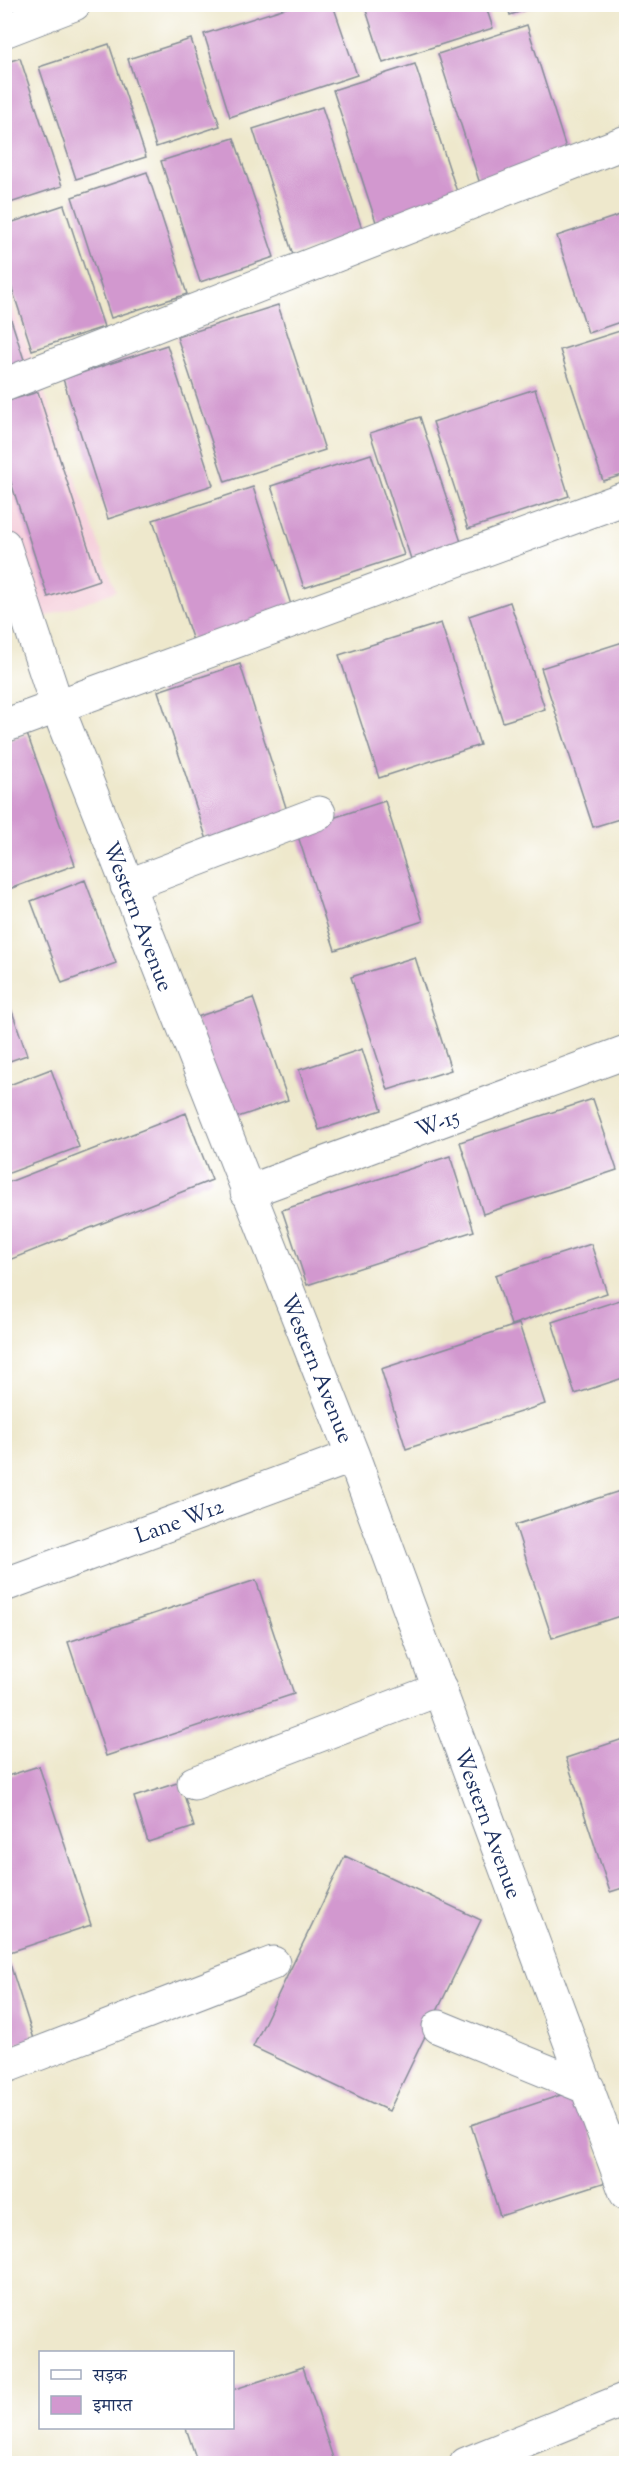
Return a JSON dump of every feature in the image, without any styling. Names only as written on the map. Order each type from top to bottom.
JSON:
[{"type":"street","points":[[4,31],[74,4]]},
{"type":"street","points":[[4,385],[627,142]]},
{"type":"street","points":[[4,726],[627,498]]},
{"type":"street","name":"Western Avenue","points":[[6,558],[57,706],[353,1456],[627,2193]]},
{"type":"street","points":[[127,886],[319,813]]},
{"type":"street","name":"W-15","points":[[247,1192],[627,1052]]},
{"type":"street","name":"Lane W12","points":[[4,1585],[353,1456]]},
{"type":"street","points":[[194,1783],[440,1689]]},
{"type":"street","points":[[4,2067],[273,1963]]},
{"type":"street","points":[[439,2027],[588,2088]]},
{"type":"street","points":[[466,2463],[627,2399]]},
{"type":"shaded area","points":[[4,281],[116,591],[37,620],[5,515]]},
{"type":"building","points":[[4,4],[60,4],[4,24]]},
{"type":"building","points":[[364,4],[485,4],[493,28],[383,63]]},
{"type":"building","points":[[507,4],[539,4],[540,5],[510,15]]},
{"type":"building","points":[[295,5],[333,5],[357,75],[230,117],[204,34]]},
{"type":"building","points":[[527,25],[570,161],[482,190],[438,54]]},
{"type":"building","points":[[191,39],[220,126],[156,147],[128,59]]},
{"type":"building","points":[[109,44],[146,157],[76,179],[39,67]]},
{"type":"building","points":[[20,58],[62,186],[4,205],[4,63]]},
{"type":"building","points":[[415,64],[458,195],[376,222],[333,90]]},
{"type":"building","points":[[322,107],[363,232],[293,255],[253,129]]},
{"type":"building","points":[[234,138],[274,257],[200,282],[161,161]]},
{"type":"building","points":[[147,172],[187,294],[111,318],[72,197]]},
{"type":"building","points":[[64,205],[104,327],[32,350],[4,264],[4,225]]},
{"type":"building","points":[[626,213],[626,320],[588,333],[557,236]]},
{"type":"building","points":[[5,301],[28,372],[5,380]]},
{"type":"building","points":[[278,305],[325,450],[225,482],[177,337]]},
{"type":"building","points":[[626,329],[626,474],[603,481],[560,350]]},
{"type":"building","points":[[167,345],[213,485],[108,519],[63,379]]},
{"type":"building","points":[[535,389],[569,496],[468,529],[433,422]]},
{"type":"building","points":[[38,392],[99,580],[48,597],[4,461],[4,402]]},
{"type":"building","points":[[420,417],[461,542],[411,559],[370,433]]},
{"type":"building","points":[[371,454],[404,555],[304,588],[271,486]]},
{"type":"building","points":[[253,487],[294,614],[195,647],[153,520]]},
{"type":"building","points":[[510,602],[545,709],[503,722],[469,616]]},
{"type":"building","points":[[441,623],[480,745],[379,778],[339,655]]},
{"type":"building","points":[[626,641],[626,817],[593,827],[541,668]]},
{"type":"building","points":[[240,664],[290,820],[209,846],[158,691]]},
{"type":"building","points":[[27,734],[75,865],[4,891],[4,743]]},
{"type":"building","points":[[385,801],[423,921],[335,950],[296,830]]},
{"type":"building","points":[[85,880],[116,963],[62,983],[31,901]]},
{"type":"building","points":[[415,957],[451,1070],[388,1090],[351,977]]},
{"type":"building","points":[[4,988],[27,1055],[4,1063]]},
{"type":"building","points":[[253,998],[288,1100],[229,1120],[194,1018]]},
{"type":"building","points":[[362,1049],[382,1110],[319,1130],[299,1070]]},
{"type":"building","points":[[51,1069],[79,1147],[4,1175],[4,1087]]},
{"type":"building","points":[[593,1099],[617,1170],[483,1214],[460,1142]]},
{"type":"building","points":[[186,1113],[212,1180],[4,1262],[4,1184]]},
{"type":"building","points":[[450,1156],[474,1231],[307,1285],[282,1210]]},
{"type":"building","points":[[591,1244],[607,1293],[511,1325],[495,1275]]},
{"type":"building","points":[[626,1298],[626,1377],[575,1394],[552,1322]]},
{"type":"building","points":[[519,1324],[545,1404],[406,1449],[381,1369]]},
{"type":"building","points":[[626,1489],[626,1614],[552,1638],[515,1525]]},
{"type":"building","points":[[256,1580],[294,1694],[106,1756],[68,1642]]},
{"type":"building","points":[[626,1738],[626,1887],[610,1892],[566,1758]]},
{"type":"building","points":[[39,1766],[91,1925],[4,1954],[4,1777]]},
{"type":"building","points":[[180,1782],[194,1827],[148,1842],[134,1797]]},
{"type":"building","points":[[345,1856],[481,1920],[389,2111],[253,2047]]},
{"type":"building","points":[[10,1964],[34,2039],[4,2048],[4,1966]]},
{"type":"building","points":[[576,2090],[606,2182],[500,2216],[471,2125]]},
{"type":"building","points":[[303,2367],[335,2464],[198,2464],[186,2429],[234,2429],[234,2389]]}]
